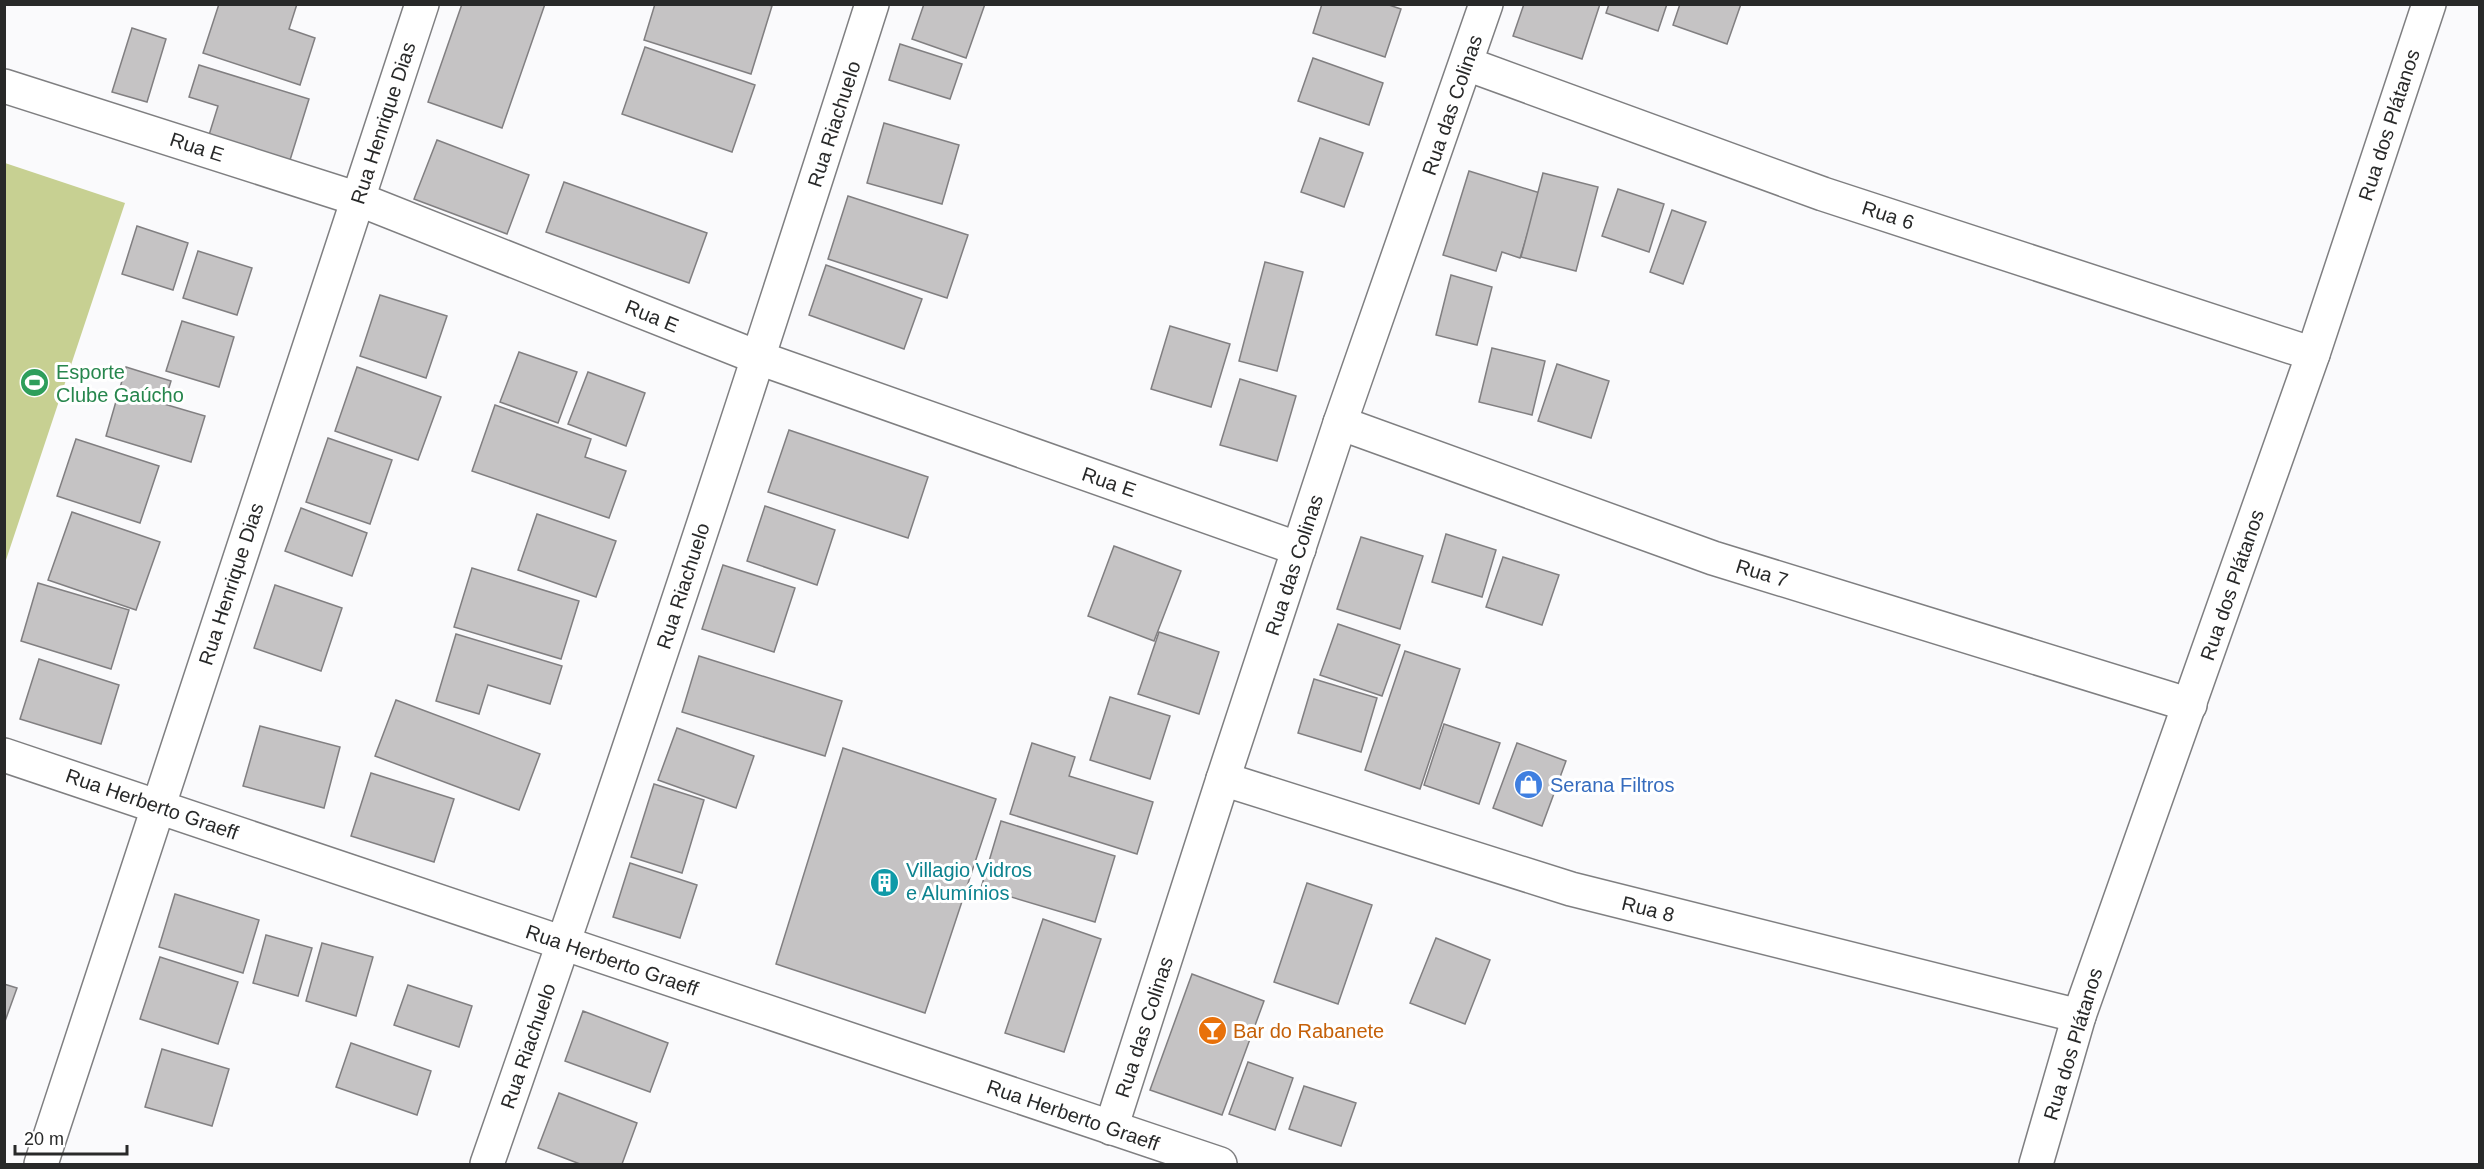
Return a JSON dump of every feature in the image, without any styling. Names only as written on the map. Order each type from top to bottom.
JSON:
[{"type":"street","name":"Rua Henrique Dias","points":[[41,1164],[422,4]]},
{"type":"street","name":"Rua Riachuelo","points":[[487,1164],[564,943],[759,358],[872,4]]},
{"type":"street","name":"Rua das Colinas","points":[[1111,1128],[1340,423],[1467,64],[1486,4]]},
{"type":"street","name":"Rua dos Plátanos","points":[[2036,1164],[2079,1016],[2313,354],[2429,4]]},
{"type":"street","name":"Rua 6","points":[[1467,64],[1823,194],[2313,354]]},
{"type":"street","name":"Rua E","points":[[4,86],[358,199],[759,358],[1299,549]]},
{"type":"street","name":"Rua 7","points":[[1340,423],[1713,558],[2190,705]]},
{"type":"street","name":"Rua Herberto Graeff","points":[[4,754],[1220,1164]]},
{"type":"street","name":"Rua 8","points":[[1223,779],[1571,889],[2079,1016]]},
{"type":"green space","name":"Esporte Clube Gaúcho","points":[[4,163],[125,203],[5,563]]},
{"type":"building","points":[[219,4],[297,4],[289,29],[315,38],[300,85],[203,53]]},
{"type":"building","points":[[462,4],[545,4],[502,128],[428,102]]},
{"type":"building","points":[[655,4],[766,4],[772,6],[751,74],[644,40]]},
{"type":"building","points":[[924,4],[985,4],[966,58],[912,39]]},
{"type":"building","points":[[1322,4],[1386,4],[1401,9],[1385,57],[1313,33]]},
{"type":"building","points":[[1524,4],[1600,4],[1582,59],[1513,36]]},
{"type":"building","points":[[1609,4],[1667,4],[1658,31],[1606,13]]},
{"type":"building","points":[[1680,4],[1741,4],[1727,44],[1673,25]]},
{"type":"building","points":[[132,28],[166,39],[147,102],[112,92]]},
{"type":"building","points":[[900,44],[962,64],[950,99],[889,80]]},
{"type":"building","points":[[645,47],[755,85],[732,152],[622,114]]},
{"type":"building","points":[[1313,58],[1383,83],[1369,125],[1298,101]]},
{"type":"building","points":[[199,65],[309,99],[290,160],[209,135],[218,106],[189,97]]},
{"type":"building","points":[[884,123],[959,145],[942,204],[867,183]]},
{"type":"building","points":[[1320,138],[1363,153],[1344,207],[1301,192]]},
{"type":"building","points":[[437,140],[529,175],[507,234],[414,199]]},
{"type":"building","points":[[1469,171],[1540,193],[1520,258],[1502,252],[1496,271],[1443,255]]},
{"type":"building","points":[[1543,173],[1598,187],[1576,271],[1521,257]]},
{"type":"building","points":[[564,182],[707,233],[689,283],[546,232]]},
{"type":"building","points":[[1618,189],[1664,204],[1649,252],[1602,236]]},
{"type":"building","points":[[848,196],[968,235],[947,298],[828,259]]},
{"type":"building","points":[[1672,210],[1706,222],[1683,284],[1650,272]]},
{"type":"building","points":[[137,226],[188,243],[173,290],[122,274]]},
{"type":"building","points":[[198,251],[252,268],[237,315],[183,298]]},
{"type":"building","points":[[1265,262],[1303,272],[1277,371],[1239,361]]},
{"type":"building","points":[[826,265],[922,299],[904,349],[809,315]]},
{"type":"building","points":[[1451,275],[1492,287],[1477,345],[1436,335]]},
{"type":"building","points":[[380,295],[447,316],[426,378],[360,356]]},
{"type":"building","points":[[182,321],[234,337],[219,387],[166,371]]},
{"type":"building","points":[[1170,326],[1230,344],[1211,407],[1151,389]]},
{"type":"building","points":[[1492,348],[1545,361],[1532,415],[1479,402]]},
{"type":"building","points":[[519,352],[577,372],[558,423],[500,402]]},
{"type":"building","points":[[1557,364],[1609,381],[1591,438],[1538,421]]},
{"type":"building","points":[[126,367],[171,381],[164,404],[205,416],[191,462],[106,436]]},
{"type":"building","points":[[357,367],[441,397],[418,460],[335,431]]},
{"type":"building","points":[[588,372],[645,393],[626,446],[568,424]]},
{"type":"building","points":[[1240,379],[1296,396],[1277,461],[1220,445]]},
{"type":"building","points":[[495,405],[591,439],[585,457],[626,471],[609,518],[472,471]]},
{"type":"building","points":[[789,430],[928,477],[908,538],[768,492]]},
{"type":"building","points":[[328,438],[392,460],[370,524],[306,502]]},
{"type":"building","points":[[76,439],[159,466],[140,523],[57,496]]},
{"type":"building","points":[[765,506],[835,530],[817,585],[747,561]]},
{"type":"building","points":[[301,508],[367,533],[352,576],[285,551]]},
{"type":"building","points":[[72,512],[160,542],[136,610],[48,580]]},
{"type":"building","points":[[537,514],[616,541],[596,597],[518,570]]},
{"type":"building","points":[[1446,534],[1496,550],[1482,597],[1432,582]]},
{"type":"building","points":[[1361,537],[1423,556],[1400,629],[1337,609]]},
{"type":"building","points":[[1114,546],[1181,571],[1154,641],[1088,616]]},
{"type":"building","points":[[1503,557],[1559,575],[1542,625],[1486,607]]},
{"type":"building","points":[[723,565],[795,588],[774,652],[702,629]]},
{"type":"building","points":[[472,568],[579,601],[561,659],[454,627]]},
{"type":"building","points":[[38,583],[129,610],[111,669],[21,641]]},
{"type":"building","points":[[275,585],[342,608],[321,671],[254,648]]},
{"type":"building","points":[[1338,624],[1400,645],[1382,696],[1320,675]]},
{"type":"building","points":[[1159,632],[1219,652],[1199,714],[1138,694]]},
{"type":"building","points":[[456,634],[562,666],[550,704],[488,685],[479,714],[436,701]]},
{"type":"building","points":[[1405,651],[1460,669],[1420,789],[1365,770]]},
{"type":"building","points":[[699,656],[842,701],[825,756],[682,712]]},
{"type":"building","points":[[39,659],[119,685],[101,744],[20,719]]},
{"type":"building","points":[[1314,679],[1377,698],[1361,752],[1298,733]]},
{"type":"building","points":[[1110,697],[1170,716],[1150,779],[1090,760]]},
{"type":"building","points":[[396,700],[540,754],[519,810],[375,756]]},
{"type":"building","points":[[1444,724],[1500,743],[1479,804],[1424,785]]},
{"type":"building","points":[[260,726],[340,747],[324,808],[243,786]]},
{"type":"building","points":[[677,728],[754,756],[736,808],[658,780]]},
{"type":"building","points":[[1032,743],[1075,757],[1069,776],[1153,802],[1137,854],[1010,814]]},
{"type":"building","name":"Serana Filtros","points":[[1517,743],[1566,761],[1542,826],[1493,808]]},
{"type":"building","name":"Villagio Vidros e Alumínios","points":[[843,748],[996,799],[925,1013],[776,964]]},
{"type":"building","points":[[371,773],[454,799],[434,862],[351,836]]},
{"type":"building","points":[[654,784],[704,800],[682,873],[631,857]]},
{"type":"building","points":[[1001,821],[1115,856],[1095,922],[981,888]]},
{"type":"building","points":[[630,863],[697,885],[680,938],[613,917]]},
{"type":"building","points":[[1307,883],[1372,905],[1338,1004],[1274,982]]},
{"type":"building","points":[[175,894],[259,920],[243,973],[159,947]]},
{"type":"building","points":[[1043,919],[1101,939],[1064,1052],[1005,1033]]},
{"type":"building","points":[[266,935],[312,948],[298,996],[253,983]]},
{"type":"building","points":[[1436,938],[1490,960],[1465,1024],[1410,1003]]},
{"type":"building","points":[[322,943],[373,957],[356,1016],[306,1001]]},
{"type":"building","points":[[160,957],[238,982],[218,1044],[140,1019]]},
{"type":"building","name":"Bar do Rabanete","points":[[1192,974],[1264,1001],[1222,1115],[1150,1090]]},
{"type":"building","points":[[4,984],[17,988],[4,1024]]},
{"type":"building","points":[[408,985],[472,1006],[459,1047],[394,1025]]},
{"type":"building","points":[[583,1011],[668,1043],[650,1092],[565,1061]]},
{"type":"building","points":[[351,1043],[431,1071],[417,1115],[336,1087]]},
{"type":"building","points":[[162,1049],[229,1069],[212,1126],[145,1107]]},
{"type":"building","points":[[1248,1062],[1293,1078],[1275,1130],[1229,1114]]},
{"type":"building","points":[[1304,1086],[1356,1103],[1341,1146],[1289,1129]]},
{"type":"building","points":[[559,1093],[637,1123],[622,1164],[580,1164],[538,1148]]},
{"type":"place","name":"Esporte Clube Gaúcho","points":[[35,383]]},
{"type":"place","name":"Serana Filtros","points":[[1529,785]]},
{"type":"place","name":"Villagio Vidros e Alumínios","points":[[885,882]]},
{"type":"place","name":"Bar do Rabanete","points":[[1212,1031]]}]
